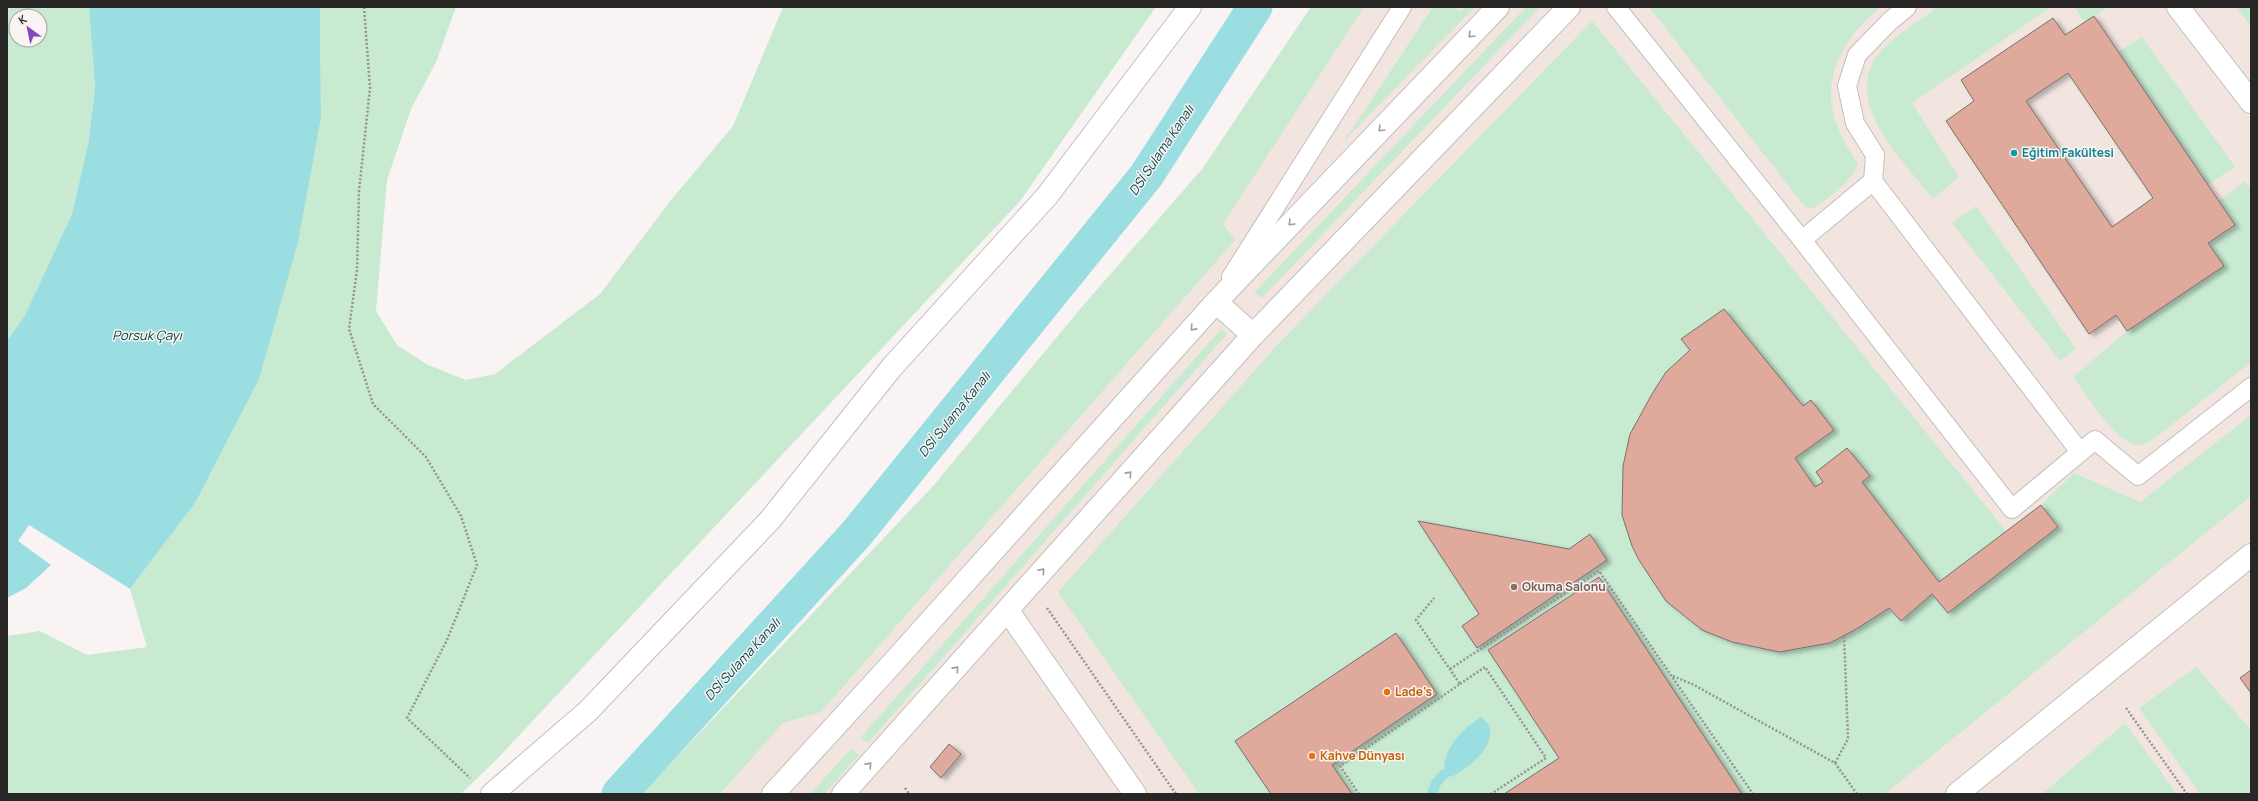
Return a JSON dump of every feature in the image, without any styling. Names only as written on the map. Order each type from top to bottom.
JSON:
[{"type":"street","points":[[484,789],[588,711],[770,520],[892,367],[1047,196],[1190,7]]},
{"type":"street","points":[[773,794],[890,666],[1216,302],[1498,7]]},
{"type":"street","points":[[843,794],[1253,335],[1569,7]]},
{"type":"street","points":[[2178,7],[2251,102]]},
{"type":"street","points":[[1216,302],[1253,335]]},
{"type":"street","points":[[1957,794],[2251,555]]},
{"type":"street","points":[[1008,611],[1135,794]]},
{"type":"lane","points":[[1216,302],[1402,7]]},
{"type":"lane","points":[[1616,7],[1802,240],[2012,509],[2095,440],[2138,476],[2251,388]]},
{"type":"lane","points":[[1907,7],[1889,22],[1857,55],[1847,86],[1855,123],[1875,155],[1873,181],[2080,452]]},
{"type":"lane","points":[[1802,240],[1873,181]]},
{"type":"path","points":[[364,7],[370,88],[359,191],[357,270],[349,329],[374,404],[426,457],[461,516],[477,565],[447,640],[407,718],[484,789]]},
{"type":"path","points":[[1450,669],[1598,571],[1753,794]]},
{"type":"path","points":[[1030,584],[1176,794]]},
{"type":"path","points":[[1434,598],[1416,620],[1460,684]]},
{"type":"path","points":[[1835,763],[1848,739],[1844,635]]},
{"type":"path","points":[[1359,794],[1340,766],[1485,667],[1546,758],[1491,794]]},
{"type":"path","points":[[1671,676],[1694,685],[1835,763],[1856,794]]},
{"type":"path","points":[[2126,708],[2187,794]]},
{"type":"path","points":[[905,788],[909,794]]},
{"type":"shaded area","points":[[1311,7],[2251,7],[2251,794],[642,794],[934,485],[1081,308],[1203,168]]},
{"type":"green space","points":[[7,7],[89,7],[95,88],[88,144],[72,214],[24,317],[7,341]]},
{"type":"green space","points":[[320,7],[456,7],[436,62],[411,109],[387,180],[376,311],[397,345],[428,365],[466,380],[495,374],[600,294],[671,200],[733,126],[783,7],[1156,7],[1020,201],[496,760],[461,794],[7,794],[7,636],[40,631],[87,655],[147,647],[130,589],[195,503],[321,117]]},
{"type":"green space","points":[[1311,7],[1364,7],[1223,224],[1235,240],[821,712],[783,723],[720,794],[642,794],[934,485],[1081,308],[1203,168]]},
{"type":"green space","points":[[1433,7],[1452,7],[1462,12],[1466,7],[1475,7],[1344,141]]},
{"type":"green space","points":[[1526,7],[1540,7],[1262,298],[1254,293]]},
{"type":"green space","points":[[1649,7],[1881,7],[1859,27],[1850,39],[1836,67],[1832,81],[1831,96],[1837,125],[1843,139],[1858,164],[1856,170],[1846,183],[1812,209],[1805,207]]},
{"type":"green space","points":[[1937,7],[2051,7],[1912,103],[1959,177],[1933,199],[1892,148],[1879,128],[1870,108],[1867,88],[1870,69],[1882,50],[1895,38]]},
{"type":"green space","points":[[2074,7],[2108,7],[2085,23]]},
{"type":"green space","points":[[2236,7],[2251,7],[2251,26]]},
{"type":"green space","points":[[1592,21],[2006,531],[2041,505],[2074,473],[2140,502],[2251,415],[2251,496],[1885,794],[1199,794],[1058,592],[1279,343]]},
{"type":"green space","points":[[2142,37],[2235,167],[2207,185],[2118,52]]},
{"type":"green space","points":[[2244,182],[2251,188],[2251,362],[2155,438],[2141,445],[2133,444],[2113,429],[2094,407],[2073,377],[2127,331],[2224,266],[2208,243],[2235,225],[2218,201]]},
{"type":"green space","points":[[1976,206],[2076,349],[2060,361],[1952,223]]},
{"type":"green space","points":[[1221,329],[1227,334],[868,743],[860,738]]},
{"type":"green space","points":[[2196,667],[2251,730],[2251,794],[2200,794],[2139,708]]},
{"type":"green space","points":[[2125,723],[2177,794],[2042,794]]},
{"type":"green space","points":[[851,749],[859,755],[824,794],[810,794]]},
{"type":"water","name":"Porsuk Çayı","points":[[89,7],[320,7],[321,117],[298,242],[259,379],[195,503],[130,589],[29,525],[18,541],[51,565],[26,588],[7,598],[7,341],[24,317],[72,214],[88,144],[95,88]]},
{"type":"water","points":[[1481,717],[1488,725],[1490,734],[1483,751],[1468,767],[1459,773],[1451,777],[1444,774],[1446,756],[1450,748],[1467,727]]},
{"type":"building","name":"Eğitim Fakültesi","points":[[2094,16],[2235,225],[2208,243],[2224,266],[2127,331],[2116,315],[2089,334],[1946,121],[1974,101],[1961,80],[2053,18],[2065,35]],"holes":[[[2068,73],[2153,198],[2112,227],[2026,101]]]},
{"type":"building","points":[[1724,309],[1803,406],[1811,400],[1834,430],[1795,458],[1815,487],[1823,482],[1816,472],[1847,448],[1870,476],[1862,482],[1939,582],[2041,505],[2058,527],[1948,613],[1932,594],[1901,621],[1889,608],[1858,628],[1830,643],[1779,652],[1732,642],[1702,630],[1666,601],[1639,560],[1632,546],[1622,515],[1623,466],[1630,434],[1652,394],[1666,372],[1690,350],[1681,339]]},
{"type":"building","name":"Okuma Salonu","points":[[1418,521],[1569,549],[1590,534],[1607,560],[1477,648],[1462,626],[1479,614]]},
{"type":"building","points":[[1599,577],[1742,794],[1504,794],[1559,758],[1488,650]]},
{"type":"building","points":[[1396,633],[1437,694],[1332,765],[1352,794],[1271,794],[1235,741]]},
{"type":"building","points":[[2251,670],[2251,693],[2240,678]]},
{"type":"building","points":[[949,744],[961,754],[941,778],[930,767]]},
{"type":"waterway","name":"DSİ Sulama Kanalı","points":[[619,794],[857,533],[1146,176],[1255,7]]},
{"type":"waterway","points":[[1432,794],[1436,783],[1444,774]]},
{"type":"place","name":"Eğitim Fakültesi","points":[[2014,153]]},
{"type":"place","name":"Okuma Salonu","points":[[1514,587]]},
{"type":"place","name":"Lade’s","points":[[1387,692]]},
{"type":"place","name":"Kahve Dünyası","points":[[1312,756]]}]
